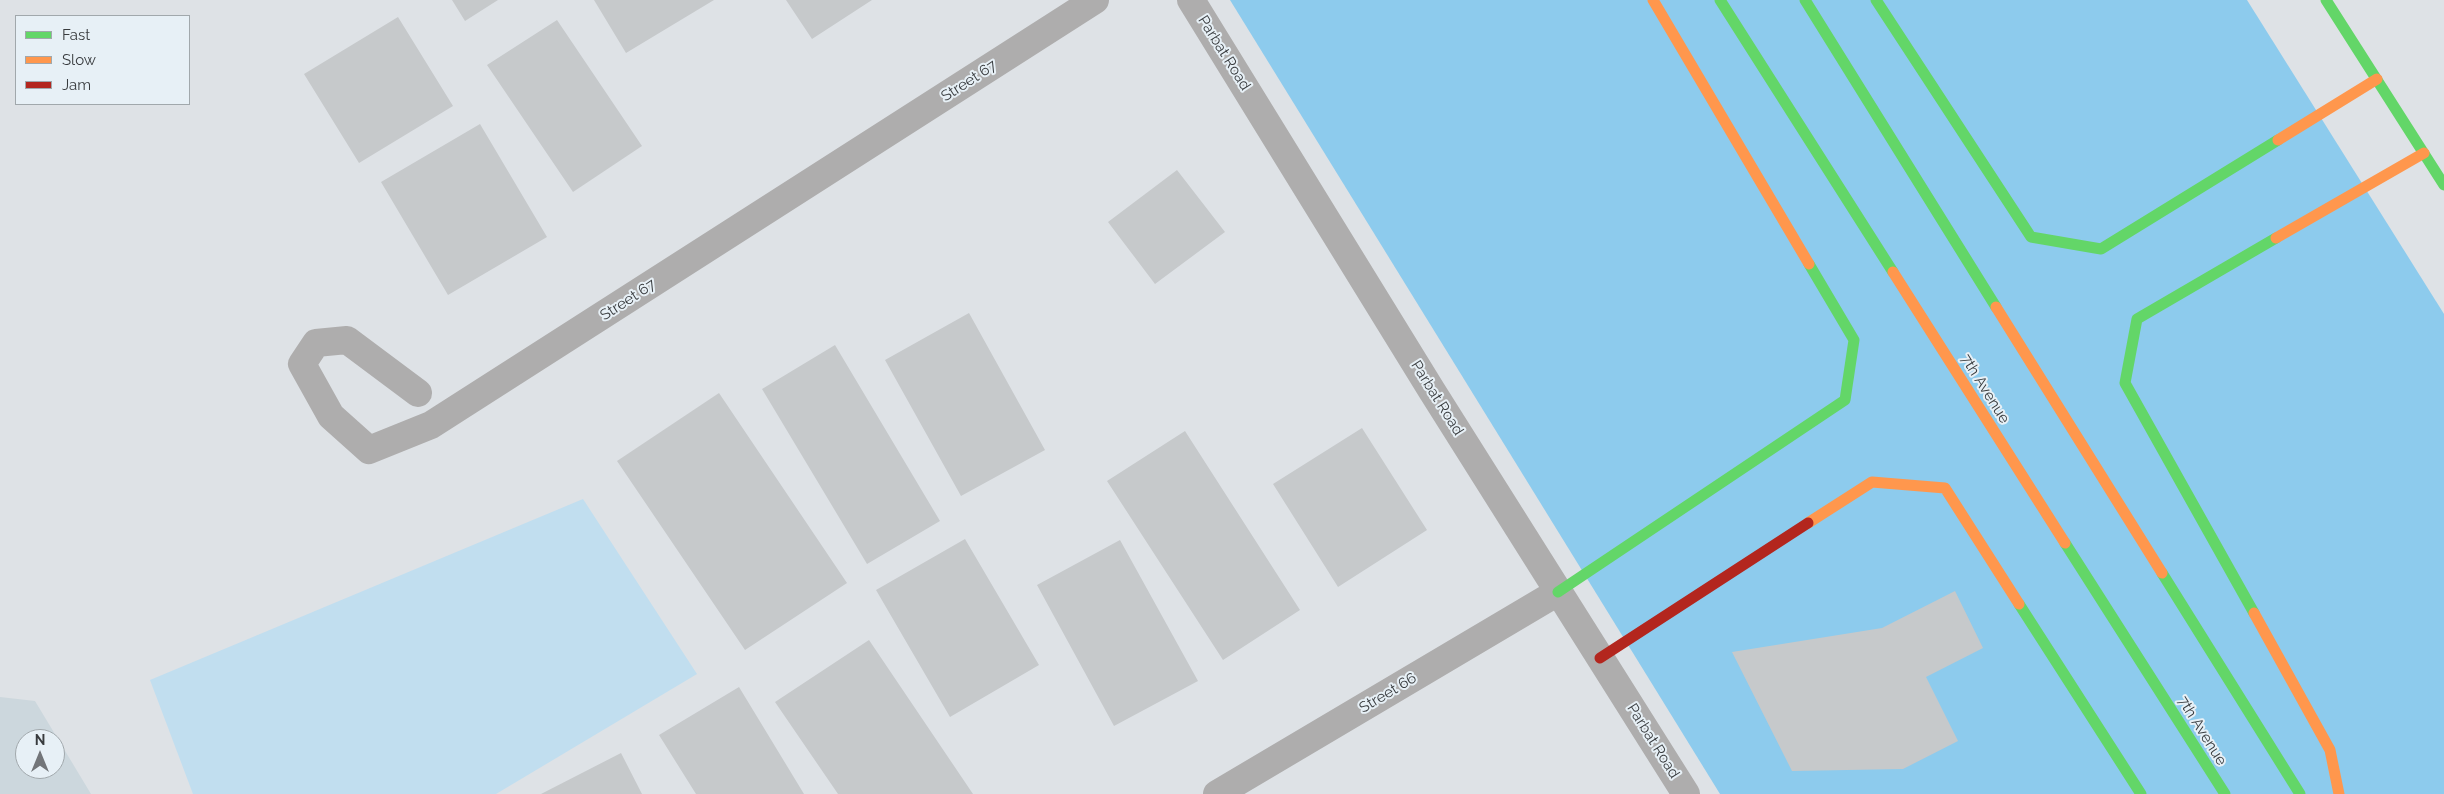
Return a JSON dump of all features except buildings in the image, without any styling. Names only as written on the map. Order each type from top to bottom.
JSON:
[{"type":"main road","points":[[1558,592],[1845,400],[1854,340],[1654,0]]},
{"type":"main road","name":"7th Avenue","points":[[1720,0],[2225,794]]},
{"type":"main road","points":[[1804,0],[2300,794]]},
{"type":"main road","points":[[1876,0],[2031,237],[2101,249],[2377,79]]},
{"type":"main road","points":[[2326,0],[2444,186]]},
{"type":"main road","points":[[2339,794],[2330,750],[2125,382],[2137,319],[2424,153]]},
{"type":"main road","points":[[1600,658],[1872,482],[1945,488],[2142,794]]},
{"type":"street","name":"Street 67","points":[[418,393],[347,340],[316,343],[302,364],[331,416],[369,450],[431,425],[1095,0]]},
{"type":"street","name":"Parbat Road","points":[[1192,0],[1558,592],[1686,794]]},
{"type":"street","name":"Street 66","points":[[1217,794],[1558,592]]},
{"type":"shaded area","points":[[1230,0],[2247,0],[2444,314],[2444,794],[1720,794]]},
{"type":"shaded area","points":[[583,499],[697,674],[496,794],[193,794],[150,680]]},
{"type":"shaded area","points":[[0,697],[35,701],[52,729],[15,729],[15,779],[65,779],[65,751],[91,794],[0,794]]},
{"type":"traffic: fast","points":[[1720,0],[1893,272]]},
{"type":"traffic: fast","points":[[1805,0],[1996,307]]},
{"type":"traffic: fast","points":[[1876,0],[2031,237],[2101,249],[2278,140]]},
{"type":"traffic: fast","points":[[2326,0],[2444,185]]},
{"type":"traffic: fast","points":[[2254,613],[2125,383],[2137,319],[2276,238]]},
{"type":"traffic: fast","points":[[1558,592],[1845,400],[1854,340],[1809,264]]},
{"type":"traffic: fast","points":[[2065,543],[2225,794]]},
{"type":"traffic: fast","points":[[2162,573],[2300,794]]},
{"type":"traffic: fast","points":[[2019,604],[2141,794]]},
{"type":"traffic: slow","points":[[1653,0],[1809,264]]},
{"type":"traffic: slow","points":[[2278,140],[2377,79]]},
{"type":"traffic: slow","points":[[2276,238],[2424,153]]},
{"type":"traffic: slow","points":[[1893,272],[2065,543]]},
{"type":"traffic: slow","points":[[1996,307],[2162,573]]},
{"type":"traffic: slow","points":[[1808,523],[1872,482],[1945,488],[2019,604]]},
{"type":"traffic: slow","points":[[2254,613],[2330,750],[2339,794]]},
{"type":"traffic: jam","points":[[1600,658],[1808,523]]}]
